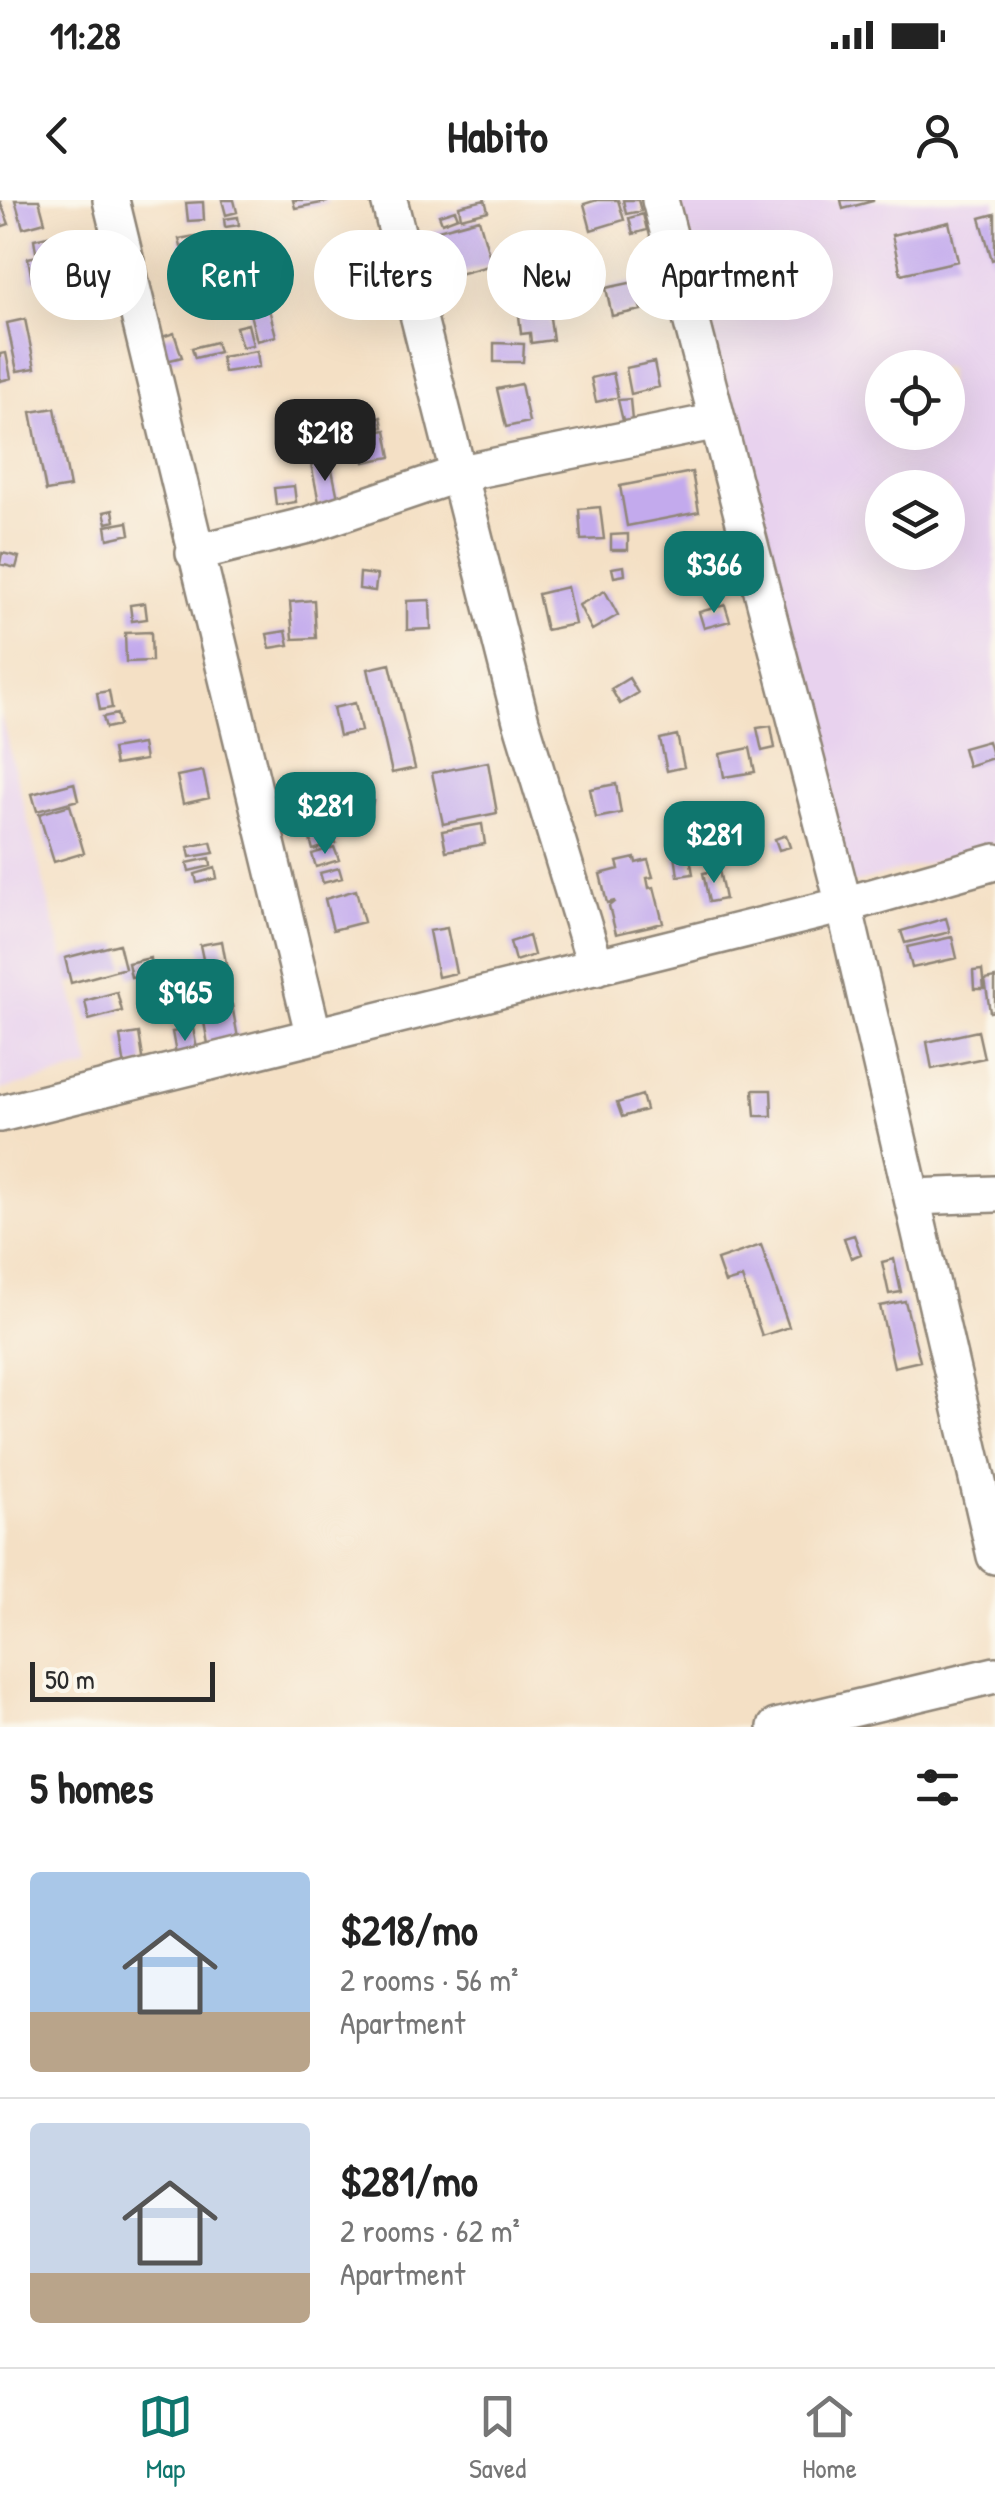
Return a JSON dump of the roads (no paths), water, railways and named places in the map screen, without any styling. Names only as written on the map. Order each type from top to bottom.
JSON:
[{"type":"street","points":[[111,200],[314,1038]]},
{"type":"street","points":[[389,200],[520,722],[596,967]]},
{"type":"street","points":[[660,200],[844,905],[995,1556]]},
{"type":"street","points":[[194,553],[308,525],[460,473],[718,422]]},
{"type":"street","points":[[0,1114],[844,905],[995,862]]},
{"type":"street","points":[[912,1197],[995,1194]]},
{"type":"street","points":[[776,1727],[995,1674]]}]
